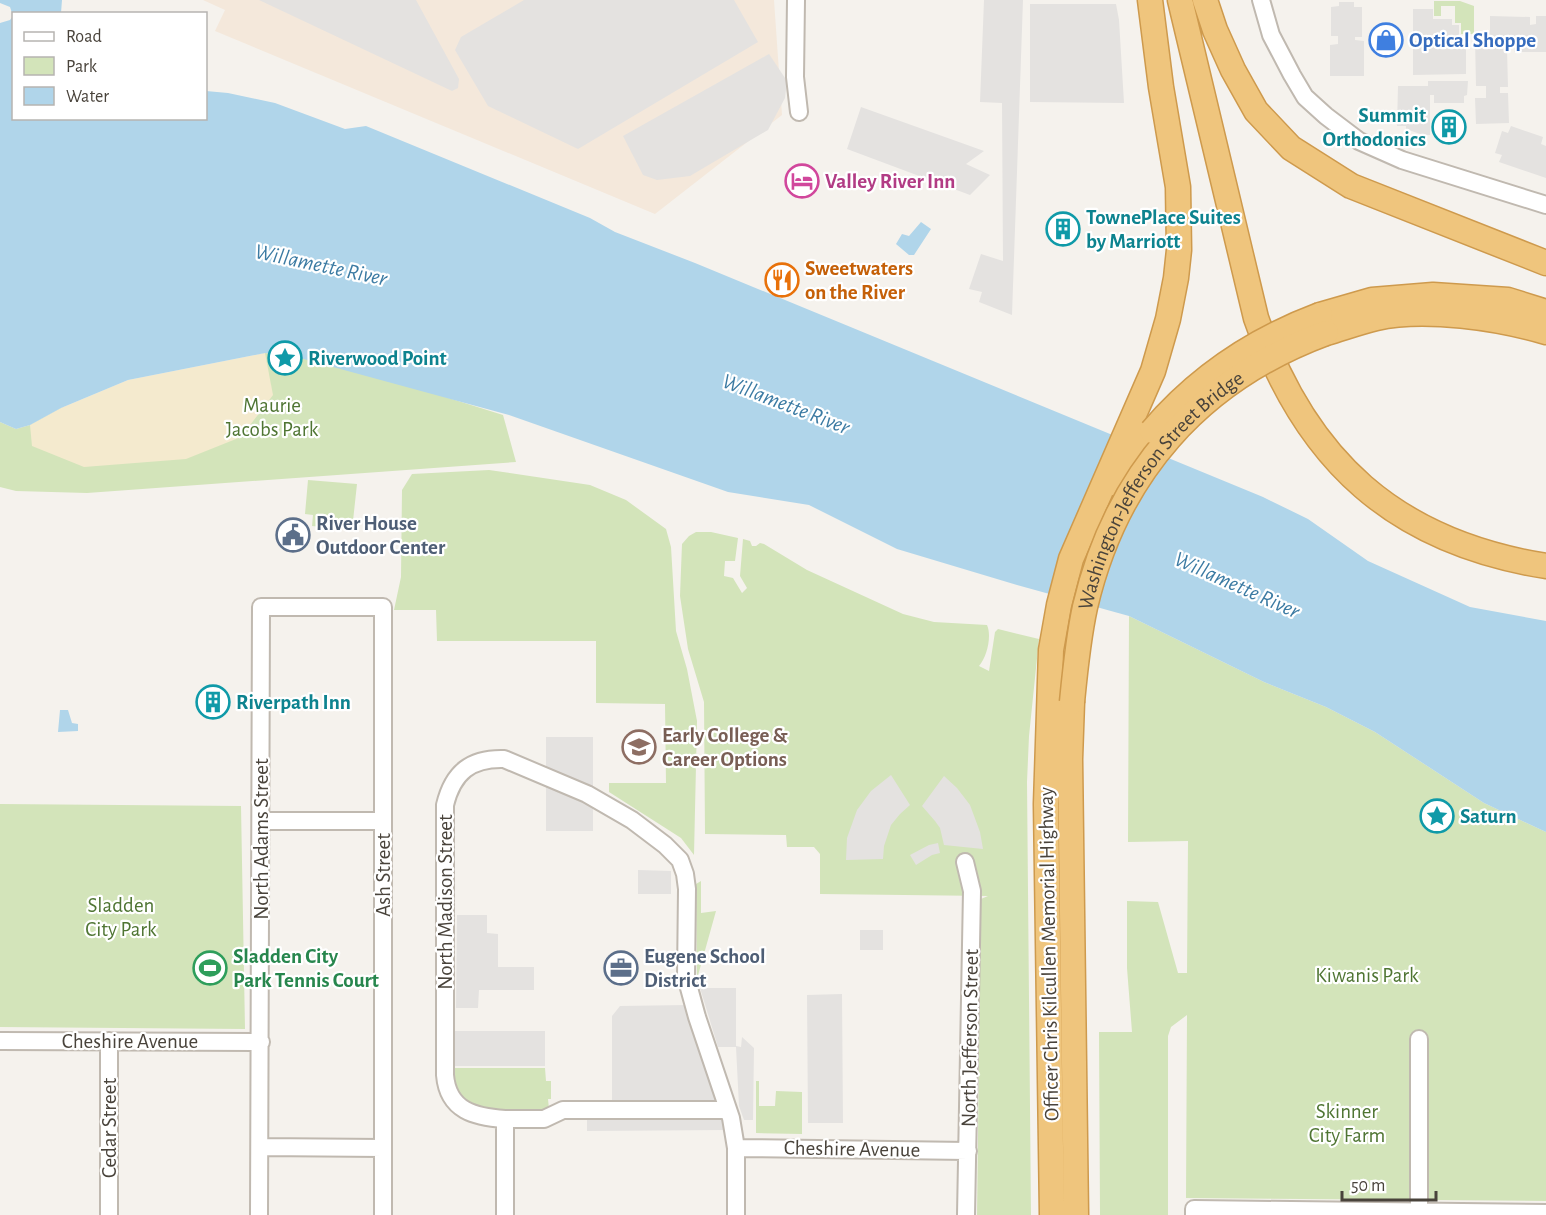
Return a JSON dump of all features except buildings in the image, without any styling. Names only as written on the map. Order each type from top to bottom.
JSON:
[{"type":"highway","points":[[1139,0],[1161,87]]},
{"type":"highway","points":[[1050,694],[1051,650],[1059,605],[1071,559],[1153,372],[1168,319],[1176,278],[1179,250],[1178,188],[1161,87],[1150,0]]},
{"type":"highway","points":[[1180,0],[1256,318],[1291,399],[1305,421],[1323,445],[1370,493],[1415,524],[1460,545],[1516,561],[1546,566]]},
{"type":"highway","points":[[1196,0],[1267,306],[1287,362],[1308,398],[1334,436],[1359,461],[1387,486],[1430,516],[1476,535],[1519,547],[1546,549]]},
{"type":"highway","points":[[1205,0],[1215,30],[1233,70],[1256,111],[1291,148],[1351,186],[1546,263]]},
{"type":"highway","points":[[1323,324],[1372,300],[1433,295],[1508,300],[1546,312]]},
{"type":"highway","points":[[1323,324],[1433,314],[1498,322],[1546,332]]},
{"type":"highway","points":[[1498,322],[1546,343]]},
{"type":"highway","name":"Washington-Jefferson Street Bridge","points":[[1050,694],[1080,566],[1108,499],[1152,431],[1186,396],[1237,356],[1282,330],[1323,324]]},
{"type":"highway","name":"Washington-Jefferson Street Bridge","points":[[1072,702],[1085,607],[1101,555],[1125,501],[1144,469],[1176,429],[1219,390],[1323,324]]},
{"type":"highway","name":"Officer Chris Kilcullen Memorial Highway","points":[[1050,694],[1046,804],[1052,1215]]},
{"type":"highway","name":"Officer Chris Kilcullen Memorial Highway","points":[[1072,702],[1070,759],[1076,1215]]},
{"type":"street","points":[[795,0],[795,77],[799,112]]},
{"type":"street","points":[[1261,0],[1271,35],[1305,97],[1359,141],[1402,160],[1546,205]]},
{"type":"street","name":"North Adams Street","points":[[259,1215],[261,607],[383,607]]},
{"type":"street","name":"Ash Street","points":[[383,607],[383,1215]]},
{"type":"street","name":"North Madison Street","points":[[505,1119],[481,1117],[468,1113],[450,1096],[445,1075],[445,805],[451,786],[464,770],[475,762],[491,759],[504,759],[608,805],[654,836],[680,860],[687,889],[685,951],[688,988],[728,1110],[736,1148],[735,1215]]},
{"type":"street","points":[[262,821],[383,821]]},
{"type":"street","name":"North Jefferson Street","points":[[964,862],[972,891],[966,1215]]},
{"type":"street","points":[[1419,1039],[1419,1214]]},
{"type":"street","name":"Cheshire Avenue","points":[[0,1041],[261,1042]]},
{"type":"street","name":"Cedar Street","points":[[109,1215],[110,1041]]},
{"type":"street","points":[[504,1215],[505,1119],[544,1119],[563,1110],[728,1110]]},
{"type":"street","points":[[260,1147],[383,1148]]},
{"type":"street","name":"Cheshire Avenue","points":[[736,1148],[968,1151]]},
{"type":"street","points":[[1194,1212],[1546,1213]]},
{"type":"shaded area","points":[[203,0],[774,0],[782,115],[655,214],[215,31],[225,10]]},
{"type":"shaded area","points":[[259,0],[416,0],[459,79],[458,88],[452,91]]},
{"type":"shaded area","points":[[524,0],[734,0],[758,42],[578,149],[488,106],[455,50],[461,37]]},
{"type":"shaded area","points":[[984,0],[1023,0],[1012,315],[979,302],[982,292],[969,289],[981,254],[1003,261],[1002,103],[980,102]]},
{"type":"shaded area","points":[[1339,2],[1354,2],[1354,7],[1362,7],[1362,37],[1355,37],[1355,40],[1364,41],[1364,76],[1330,76],[1330,45],[1338,44],[1338,36],[1331,36],[1331,7],[1339,6]]},
{"type":"shaded area","points":[[1030,4],[1116,4],[1124,103],[1030,102]]},
{"type":"shaded area","points":[[1413,9],[1433,9],[1433,19],[1452,19],[1452,25],[1459,25],[1459,40],[1466,40],[1466,74],[1413,75],[1413,41],[1422,41],[1422,36],[1413,36]]},
{"type":"shaded area","points":[[1490,16],[1530,17],[1530,25],[1536,24],[1536,16],[1546,16],[1546,52],[1514,52],[1514,42],[1499,44],[1500,49],[1507,49],[1508,87],[1500,87],[1500,93],[1508,93],[1509,123],[1476,124],[1475,98],[1486,98],[1486,86],[1476,86],[1475,38],[1485,38],[1490,31]]},
{"type":"shaded area","points":[[769,54],[787,81],[785,98],[768,130],[690,176],[657,180],[643,175],[623,136]]},
{"type":"shaded area","points":[[1428,81],[1468,81],[1464,103],[1434,103],[1434,95],[1430,95],[1430,135],[1406,129],[1406,126],[1397,126],[1398,86],[1428,86]]},
{"type":"shaded area","points":[[861,107],[984,151],[966,164],[990,175],[970,195],[847,149]]},
{"type":"shaded area","points":[[1511,126],[1543,137],[1541,144],[1546,146],[1546,178],[1499,162],[1502,155],[1495,153],[1502,131],[1508,133]]},
{"type":"shaded area","points":[[546,737],[593,737],[593,831],[546,831]]},
{"type":"shaded area","points":[[891,775],[910,805],[891,825],[884,846],[883,859],[846,860],[847,838],[857,810],[871,791]]},
{"type":"shaded area","points":[[944,776],[970,805],[980,832],[983,849],[944,845],[940,828],[922,806]]},
{"type":"shaded area","points":[[938,843],[940,853],[916,865],[910,855]]},
{"type":"shaded area","points":[[638,870],[671,871],[671,894],[638,894]]},
{"type":"shaded area","points":[[457,915],[487,915],[487,933],[498,934],[498,967],[534,967],[534,990],[479,990],[478,1008],[456,1008]]},
{"type":"shaded area","points":[[860,930],[883,930],[883,950],[860,950]]},
{"type":"shaded area","points":[[700,988],[736,988],[736,1046],[741,1047],[742,1037],[754,1048],[753,1120],[744,1120],[739,1106],[736,1047],[718,1047]]},
{"type":"shaded area","points":[[842,994],[843,1123],[808,1123],[807,995]]},
{"type":"shaded area","points":[[687,1005],[726,1130],[587,1131],[587,1103],[612,1103],[612,1016],[620,1006]]},
{"type":"shaded area","points":[[453,1031],[545,1031],[545,1066],[453,1066]]},
{"type":"green space","points":[[1434,1],[1460,1],[1474,6],[1474,34],[1461,34],[1461,23],[1455,23],[1455,6],[1441,6],[1441,16],[1434,16]]},
{"type":"green space","name":"Maurie Jacobs Park","points":[[265,353],[314,356],[503,415],[516,462],[87,493],[16,491],[0,487],[0,422],[16,429],[30,425],[61,408]]},
{"type":"green space","points":[[489,470],[590,485],[626,500],[666,529],[671,547],[676,631],[687,669],[697,721],[694,855],[681,838],[609,792],[609,783],[666,783],[665,704],[596,703],[596,641],[437,641],[436,610],[394,610],[401,577],[402,490],[412,474]]},
{"type":"green space","points":[[308,480],[357,484],[352,530],[312,526],[313,515],[305,514]]},
{"type":"green space","points":[[696,532],[711,532],[738,538],[735,561],[725,561],[724,576],[733,578],[742,593],[747,588],[740,576],[743,539],[750,541],[752,546],[764,544],[807,570],[903,614],[934,622],[987,625],[988,646],[979,666],[989,671],[995,632],[998,629],[1039,639],[1029,736],[1027,782],[1031,1215],[977,1215],[981,899],[988,896],[820,894],[820,854],[814,847],[787,847],[786,835],[705,834],[704,702],[688,649],[680,596],[682,544]]},
{"type":"green space","name":"Kiwanis Park","points":[[1129,616],[1264,682],[1326,707],[1375,732],[1484,803],[1546,832],[1546,1201],[1186,1198],[1187,1015],[1171,1027],[1168,1036],[1168,1215],[1100,1215],[1099,1032],[1132,1032],[1127,968],[1127,901],[1158,902],[1178,973],[1187,973],[1188,841],[1128,842]]},
{"type":"green space","name":"Sladden City Park","points":[[0,804],[241,806],[245,1029],[0,1027]]},
{"type":"green space","points":[[701,881],[701,913],[716,911],[697,979],[696,884]]},
{"type":"green space","points":[[454,1068],[545,1068],[546,1081],[551,1081],[549,1109],[547,1111],[500,1111],[473,1106],[463,1098],[457,1086]]},
{"type":"green space","points":[[756,1081],[759,1081],[759,1106],[775,1106],[776,1091],[802,1092],[802,1134],[756,1133]]},
{"type":"sand","points":[[265,353],[273,395],[241,437],[186,459],[84,467],[32,446],[30,425],[61,408],[128,380]]},
{"type":"water","points":[[0,0],[62,0],[61,12],[12,13],[10,7],[0,3]]},
{"type":"water","name":"Willamette River","points":[[12,17],[12,120],[207,120],[207,91],[275,103],[345,129],[366,126],[590,218],[615,232],[1263,497],[1308,519],[1368,561],[1470,607],[1546,621],[1546,832],[1484,803],[1375,732],[1326,707],[1264,682],[1129,616],[897,549],[809,505],[728,492],[509,415],[289,355],[265,353],[128,380],[61,408],[30,425],[16,429],[0,422],[0,23]]},
{"type":"water","points":[[921,222],[931,229],[914,255],[909,255],[896,244],[902,234],[909,236]]},
{"type":"water","points":[[60,710],[68,710],[72,723],[78,724],[78,731],[58,732]]},
{"type":"place","name":"Optical Shoppe","points":[[1386,40]]},
{"type":"place","name":"Summit Orthodonics","points":[[1449,127]]},
{"type":"place","name":"Valley River Inn","points":[[802,181]]},
{"type":"place","name":"TownePlace Suites by Marriott","points":[[1063,229]]},
{"type":"place","name":"Sweetwaters on the River","points":[[782,280]]},
{"type":"place","name":"Riverwood Point","points":[[285,358]]},
{"type":"place","name":"River House Outdoor Center","points":[[293,535]]},
{"type":"place","name":"Riverpath Inn","points":[[213,702]]},
{"type":"place","name":"Early College & Career Options","points":[[639,747]]},
{"type":"place","name":"Saturn","points":[[1437,816]]},
{"type":"place","name":"Sladden City Park Tennis Court","points":[[210,968]]},
{"type":"place","name":"Eugene School District","points":[[621,968]]},
{"type":"park label","name":"Skinner City Farm","points":[[1347,1123]]}]
